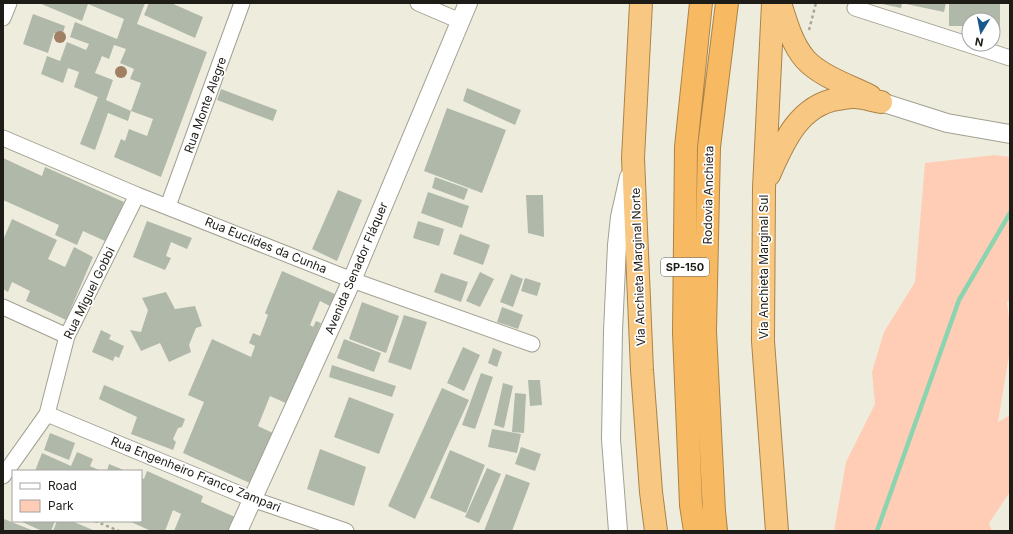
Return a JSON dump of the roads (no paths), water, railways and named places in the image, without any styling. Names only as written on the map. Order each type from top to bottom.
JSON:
[{"type":"highway","name":"Via Anchieta Marginal Norte","points":[[641,3],[633,158],[642,370],[651,492],[656,531]]},
{"type":"highway","name":"Rodovia Anchieta","points":[[695,531],[691,505],[684,333],[686,147],[701,3]]},
{"type":"highway","name":"Rodovia Anchieta","points":[[716,531],[705,331],[709,148],[727,3]]},
{"type":"highway","name":"Via Anchieta Marginal Sul","points":[[773,3],[764,188],[763,341],[777,531]]},
{"type":"highway","points":[[780,3],[795,43],[809,63],[817,70],[830,77],[882,102]]},
{"type":"highway","points":[[764,188],[789,135],[804,115],[824,103],[844,98],[862,98],[882,102]]},
{"type":"street","points":[[3,18],[9,3]]},
{"type":"street","name":"Rua Monte Alegre","points":[[168,206],[242,3]]},
{"type":"street","points":[[418,3],[460,21]]},
{"type":"street","name":"Avenida Senador Fláquer","points":[[238,531],[352,280],[468,3]]},
{"type":"street","points":[[855,8],[1010,58]]},
{"type":"street","points":[[882,102],[946,123],[1010,134]]},
{"type":"street","name":"Rua Euclides da Cunha","points":[[3,138],[137,195],[352,280],[532,344]]},
{"type":"street","points":[[618,531],[611,439],[613,331],[617,245],[620,216],[633,158]]},
{"type":"street","name":"Rua Miguel Gobbi","points":[[3,476],[47,414],[67,336],[137,195]]},
{"type":"street","points":[[3,308],[67,336]]},
{"type":"street","name":"Rua Engenheiro Franco Zampari","points":[[47,414],[252,499],[346,531]]},
{"type":"waterway","points":[[877,531],[959,300],[1010,213]]}]
